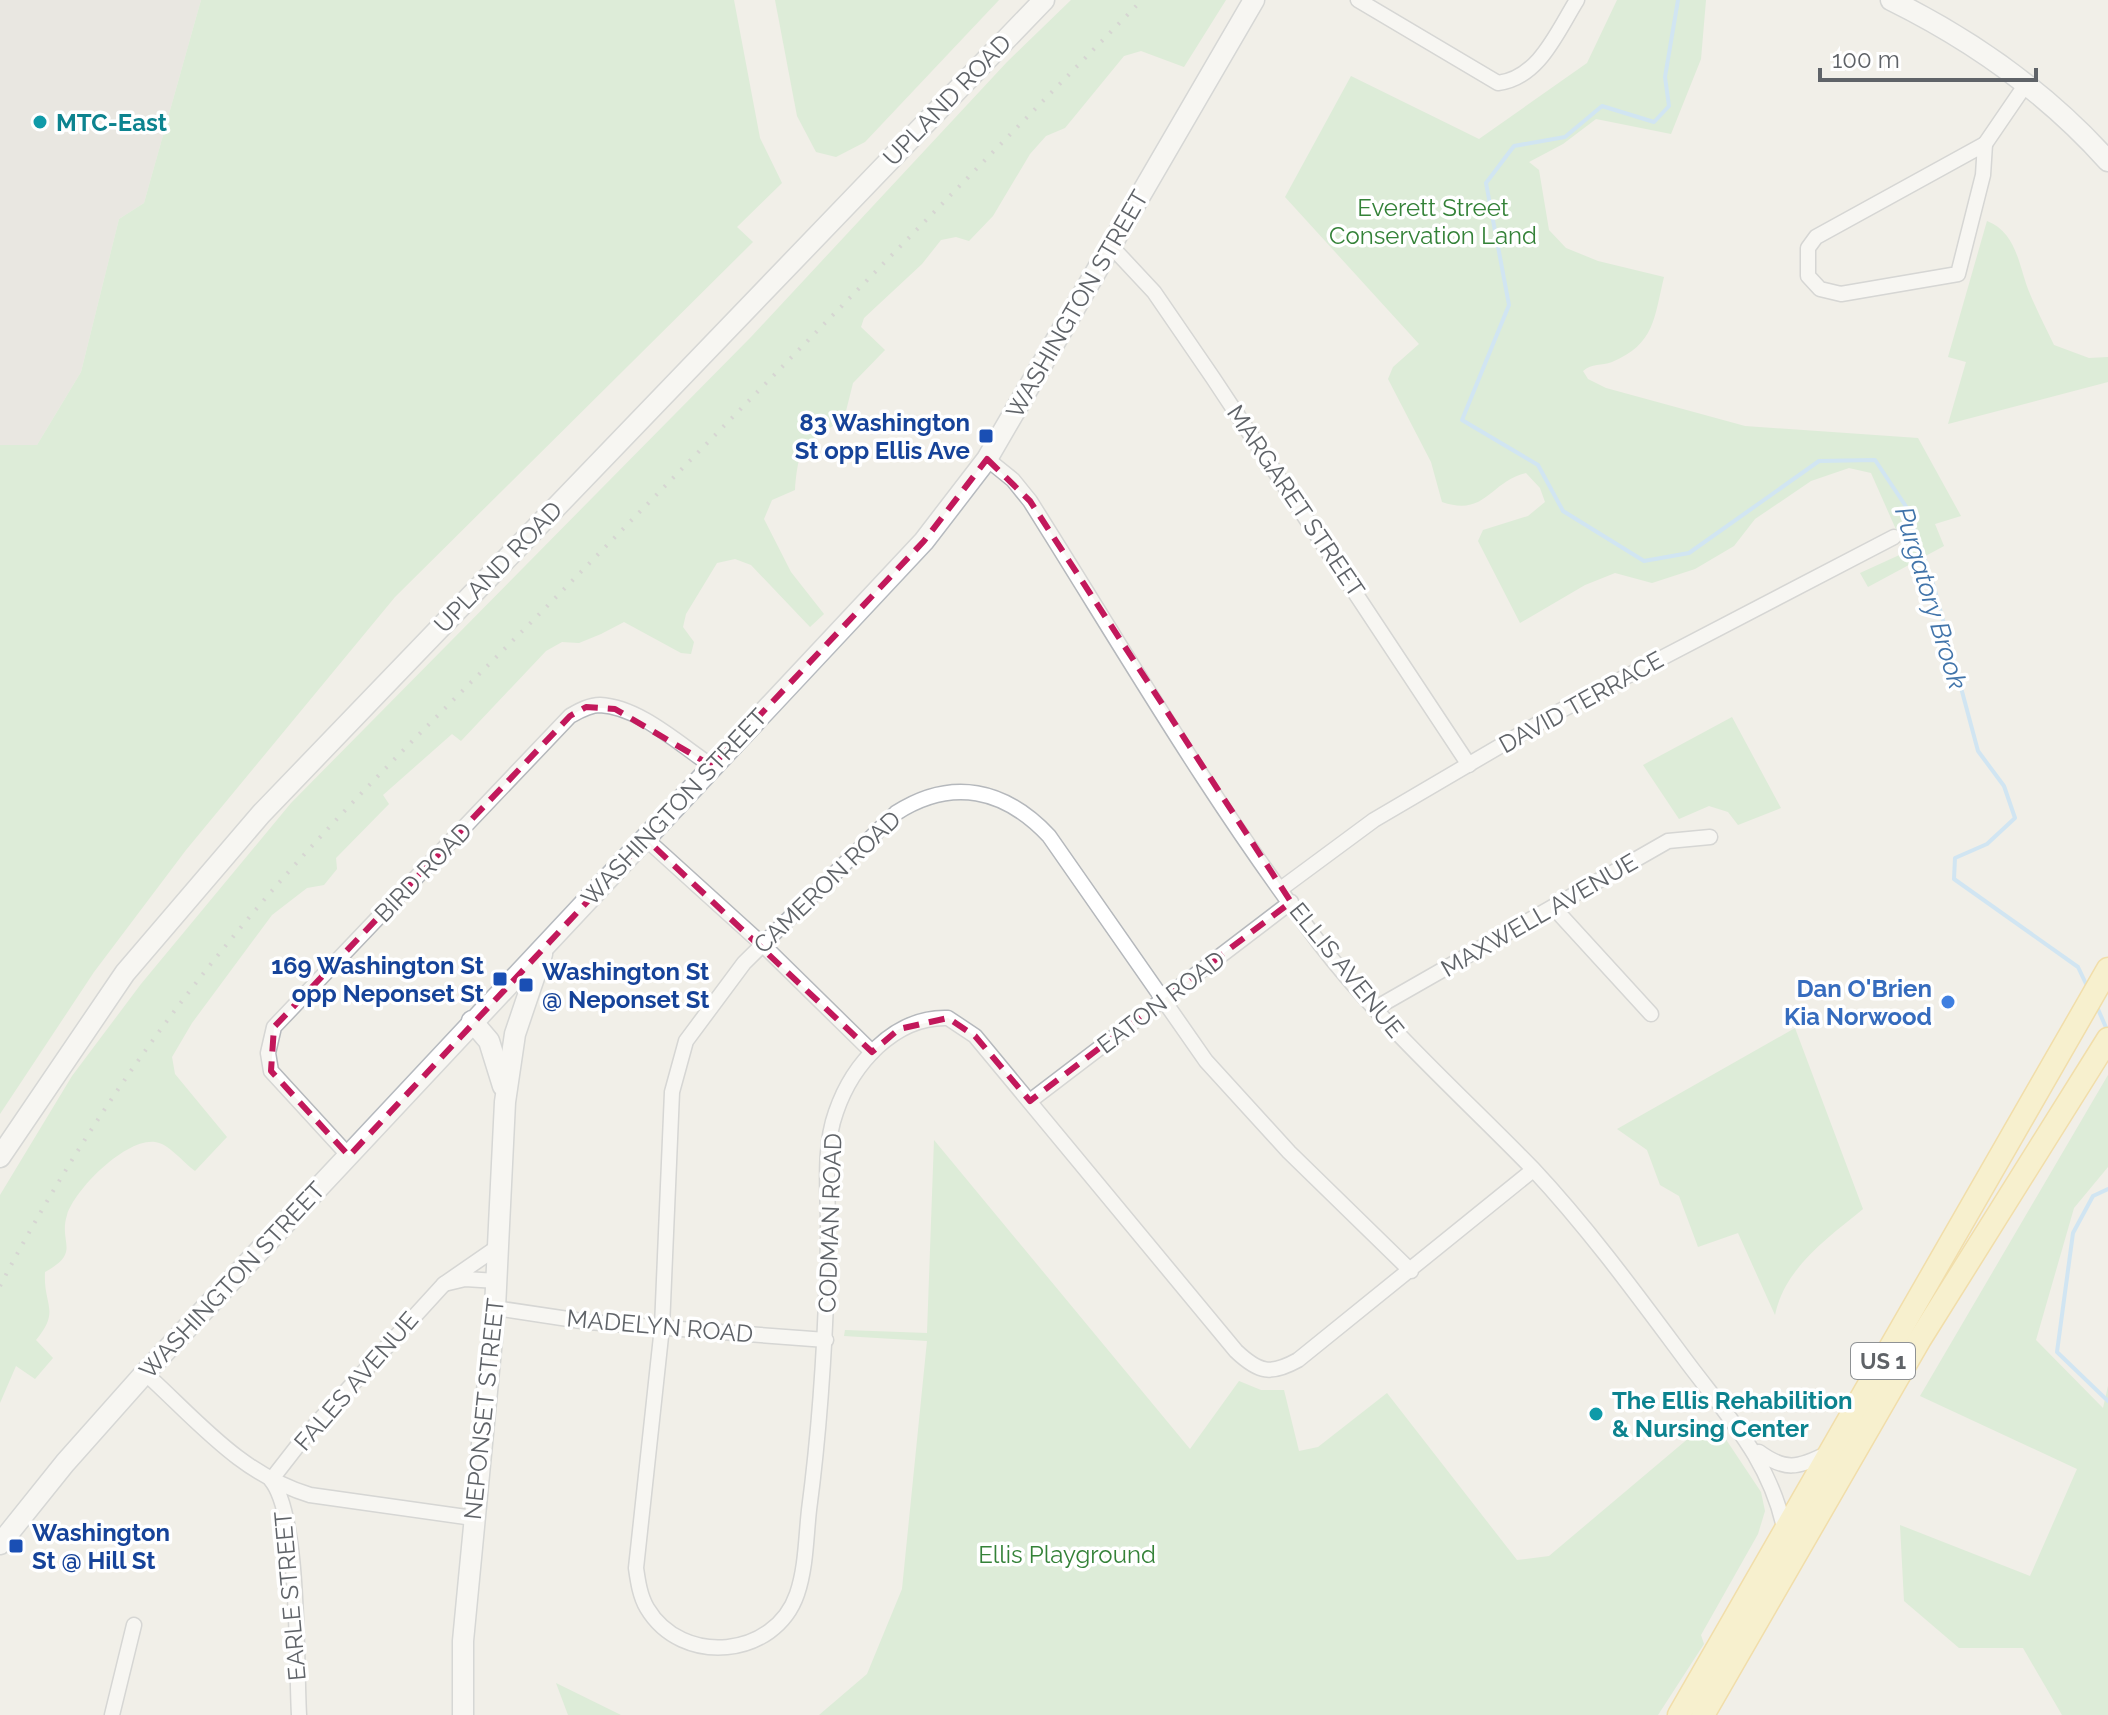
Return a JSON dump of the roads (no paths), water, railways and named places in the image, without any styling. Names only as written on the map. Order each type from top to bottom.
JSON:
[{"type":"main road","name":"US 1","points":[[1679,1715],[2108,969]]},
{"type":"main road","name":"US 1","points":[[1703,1715],[1920,1339],[2102,1048]]},
{"type":"street","name":"WASHINGTON STREET","points":[[0,1544],[65,1463],[145,1373],[924,541],[987,459],[1254,0]]},
{"type":"street","points":[[1358,0],[1498,83],[1517,80],[1542,57],[1577,0]]},
{"type":"street","points":[[1891,0],[1967,43],[2026,84],[2108,161]]},
{"type":"street","name":"UPLAND ROAD","points":[[0,1157],[68,1052],[125,973],[261,814],[1040,3]]},
{"type":"street","points":[[1985,144],[1983,175],[1958,274],[1841,294],[1820,289],[1808,276],[1808,248],[1816,237],[1985,144],[2026,84]]},
{"type":"street","name":"MARGARET STREET","points":[[1111,246],[1154,292],[1469,765]]},
{"type":"street","name":"ELLIS AVENUE","points":[[987,459],[1013,480],[1030,501],[1196,764],[1319,943],[1374,1009],[1533,1170],[1616,1266],[1752,1447],[1778,1496],[1785,1532]]},
{"type":"street","name":"DAVID TERRACE","points":[[1282,888],[1374,820],[1558,712],[1894,537]]},
{"type":"street","name":"BIRD ROAD","points":[[349,1156],[271,1071],[268,1053],[274,1027],[570,716],[586,707],[615,709],[645,722],[712,766]]},
{"type":"street","name":"CAMERON ROAD","points":[[662,1327],[672,1092],[677,1064],[686,1041],[744,963],[896,813],[915,800],[954,793],[994,796],[1028,814],[1049,836],[1162,1003],[1206,1061],[1289,1152],[1411,1271]]},
{"type":"street","name":"MAXWELL AVENUE","points":[[1374,1009],[1668,841],[1710,837]]},
{"type":"street","points":[[646,839],[763,945],[872,1052]]},
{"type":"street","name":"EATON ROAD","points":[[1030,1101],[1291,902]]},
{"type":"street","points":[[1554,908],[1651,1014]]},
{"type":"street","name":"NEPONSET STREET","points":[[463,1715],[463,1641],[495,1308],[505,1102],[515,1034],[545,945]]},
{"type":"street","points":[[478,1016],[515,1034]]},
{"type":"street","name":"NEPONSET STREET","points":[[478,1016],[499,1066],[505,1102]]},
{"type":"street","name":"CODMAN ROAD","points":[[662,1327],[639,1519],[636,1568],[639,1591],[648,1609],[678,1637],[696,1646],[720,1649],[756,1640],[776,1627],[796,1595],[818,1447],[826,1340],[831,1137],[835,1113],[857,1071],[872,1052],[899,1029],[918,1021],[948,1018],[975,1036],[1250,1364],[1279,1371],[1298,1360],[1411,1271],[1533,1170]]},
{"type":"street","name":"FALES AVENUE","points":[[271,1480],[306,1435],[444,1284],[499,1246]]},
{"type":"street","points":[[444,1284],[465,1279],[497,1281]]},
{"type":"street","name":"MADELYN ROAD","points":[[495,1308],[588,1322],[826,1340]]},
{"type":"street","points":[[145,1373],[243,1465],[271,1480],[310,1495],[473,1518]]},
{"type":"street","name":"ELLIS AVENUE","points":[[1752,1447],[1776,1464],[1792,1469],[1831,1452]]},
{"type":"street","name":"EARLE STREET","points":[[271,1480],[280,1491],[289,1532],[299,1715]]},
{"type":"street","points":[[112,1715],[134,1625]]},
{"type":"waterway","name":"Purgatory Brook","points":[[1678,0],[1665,77],[1669,106],[1654,122],[1602,106],[1565,137],[1514,146],[1486,183],[1509,305],[1462,420],[1538,465],[1563,511],[1644,561],[1689,553],[1819,461],[1875,460],[1907,508],[1934,587],[1978,751],[2004,786],[2015,818],[1987,844],[1955,858],[1954,879],[2078,967],[2088,988]]},
{"type":"waterway","name":"Purgatory Brook","points":[[2097,1007],[2108,1032]]},
{"type":"waterway","name":"Purgatory Brook","points":[[2108,1189],[2093,1196],[2073,1233],[2057,1352],[2108,1401]]},
{"type":"railway","points":[[0,1286],[56,1186],[118,1089],[185,996],[295,865],[412,742],[1142,0]]},
{"type":"place","name":"MTC-East","points":[[40,122]]},
{"type":"place","name":"83 Washington St opp Ellis Ave","points":[[986,436]]},
{"type":"place","name":"169 Washington St opp Neponset St","points":[[500,979]]},
{"type":"place","name":"Washington St @ Neponset St","points":[[526,985]]},
{"type":"place","name":"Dan O'Brien Kia Norwood","points":[[1948,1002]]},
{"type":"place","name":"The Ellis Rehabilition & Nursing Center","points":[[1596,1414]]},
{"type":"place","name":"Washington St @ Hill St","points":[[16,1546]]},
{"type":"park label","name":"Everett Street Conservation Land","points":[[1433,221]]},
{"type":"park label","name":"Ellis Playground","points":[[1067,1554]]}]
